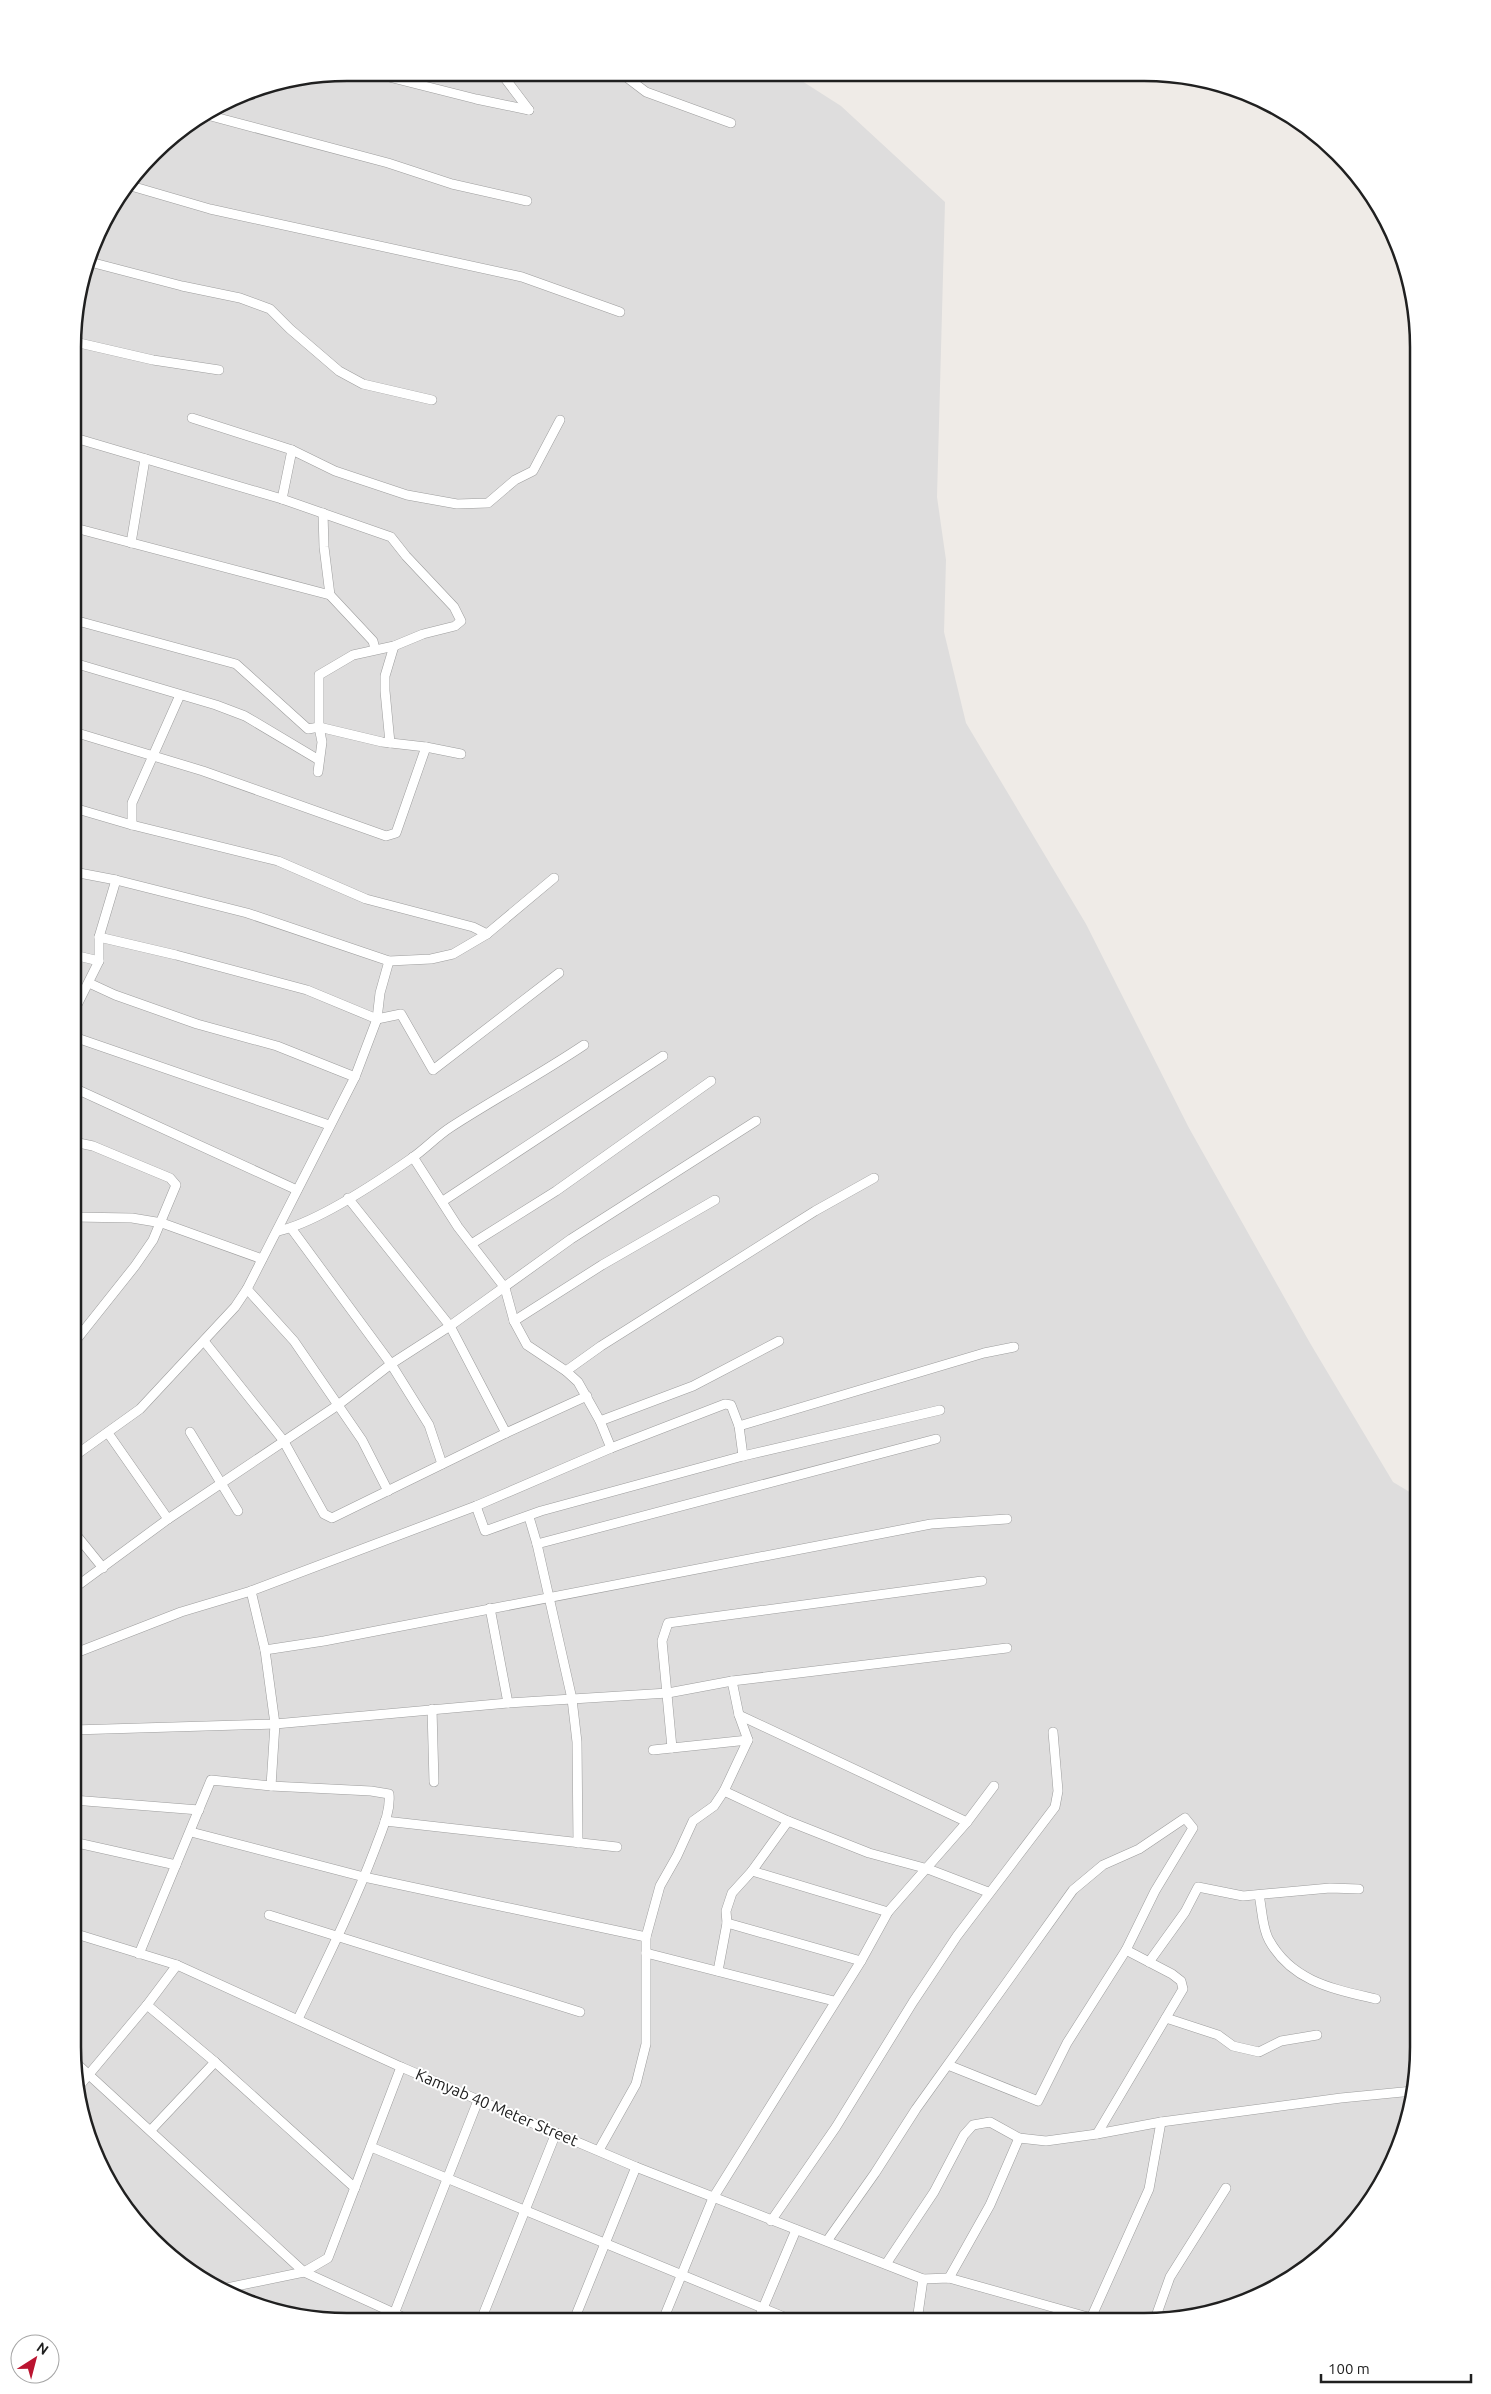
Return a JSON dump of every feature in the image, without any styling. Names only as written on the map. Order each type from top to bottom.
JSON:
[{"type":"street","points":[[405,81],[529,110],[506,81]]},
{"type":"street","points":[[632,81],[646,92],[731,123]]},
{"type":"street","points":[[214,117],[388,163],[452,184],[527,201]]},
{"type":"street","points":[[135,187],[210,208],[522,277],[620,312]]},
{"type":"street","points":[[95,263],[182,286],[240,298],[270,309],[290,329],[339,371],[363,384],[432,400]]},
{"type":"street","points":[[81,343],[153,360],[219,370]]},
{"type":"street","points":[[192,418],[292,450],[335,471],[407,495],[457,504],[488,503],[516,480],[533,470],[560,420]]},
{"type":"street","points":[[81,440],[282,499],[390,537],[454,608],[460,621],[455,626],[423,634],[394,646],[353,654],[319,675],[319,727],[322,738],[318,772]]},
{"type":"street","points":[[282,499],[292,450]]},
{"type":"street","points":[[131,543],[145,460]]},
{"type":"street","points":[[323,513],[324,547],[330,595]]},
{"type":"street","points":[[81,530],[330,595],[373,641],[375,649]]},
{"type":"street","points":[[81,622],[236,664],[308,729],[319,727],[390,743],[426,747],[461,754]]},
{"type":"street","points":[[390,743],[385,676],[394,646]]},
{"type":"street","points":[[81,665],[245,716],[319,760]]},
{"type":"street","points":[[132,825],[132,803],[180,695]]},
{"type":"street","points":[[81,734],[203,771],[386,836],[396,833],[426,747]]},
{"type":"street","points":[[81,810],[132,825],[278,861],[366,899],[473,927],[487,934]]},
{"type":"street","points":[[81,873],[116,880],[247,914],[389,961],[431,959],[453,954],[487,934],[554,878]]},
{"type":"street","points":[[81,998],[99,961],[99,937],[116,880]]},
{"type":"street","points":[[99,937],[176,954],[307,990],[378,1019],[401,1014],[433,1070],[559,973]]},
{"type":"street","points":[[81,956],[99,961]]},
{"type":"street","points":[[81,1452],[140,1409],[235,1307],[247,1290],[355,1077],[378,1019],[380,993],[389,961]]},
{"type":"street","points":[[89,983],[116,995],[197,1024],[277,1046],[355,1077]]},
{"type":"street","points":[[81,1040],[329,1125]]},
{"type":"street","points":[[278,1231],[291,1228],[348,1198],[413,1157],[449,1128],[547,1070],[584,1045]]},
{"type":"street","points":[[443,1201],[663,1056]]},
{"type":"street","points":[[472,1243],[556,1191],[711,1082]]},
{"type":"street","points":[[81,1091],[297,1190]]},
{"type":"street","points":[[81,1584],[168,1519],[283,1440],[338,1405],[391,1364],[505,1288],[571,1239],[756,1121]]},
{"type":"street","points":[[81,1143],[94,1146],[170,1178],[176,1185],[162,1223],[135,1266],[81,1335]]},
{"type":"street","points":[[413,1157],[458,1227],[505,1288],[514,1321],[527,1345],[566,1371],[578,1382],[600,1421],[611,1448]]},
{"type":"street","points":[[566,1371],[600,1346],[782,1232],[874,1178]]},
{"type":"street","points":[[348,1198],[450,1326],[506,1432]]},
{"type":"street","points":[[514,1321],[602,1265],[715,1200]]},
{"type":"street","points":[[81,1218],[132,1218],[162,1223],[262,1260]]},
{"type":"street","points":[[291,1228],[391,1364],[429,1425],[442,1464]]},
{"type":"street","points":[[247,1290],[294,1341],[362,1440],[388,1492]]},
{"type":"street","points":[[204,1341],[283,1440],[324,1514],[332,1518],[388,1492],[506,1432],[586,1396]]},
{"type":"street","points":[[600,1421],[694,1386],[778,1341]]},
{"type":"street","points":[[739,1426],[984,1352],[1014,1347]]},
{"type":"street","points":[[81,1651],[180,1612],[251,1591],[476,1506],[611,1448],[725,1404],[731,1405],[739,1426],[744,1456]]},
{"type":"street","points":[[476,1506],[485,1532],[541,1511],[744,1456],[940,1410]]},
{"type":"street","points":[[190,1432],[238,1511]]},
{"type":"street","points":[[108,1433],[168,1519]]},
{"type":"street","points":[[537,1544],[936,1439]]},
{"type":"street","points":[[529,1517],[537,1544],[572,1699],[576,1742],[578,1843]]},
{"type":"street","points":[[265,1650],[931,1524],[1007,1519]]},
{"type":"street","points":[[81,1541],[103,1568]]},
{"type":"street","points":[[672,1748],[662,1641],[668,1623],[982,1581]]},
{"type":"street","points":[[251,1591],[265,1650],[275,1724],[271,1786]]},
{"type":"street","points":[[490,1608],[508,1703]]},
{"type":"street","points":[[81,1730],[275,1724],[508,1703],[668,1693],[732,1682],[1007,1648]]},
{"type":"street","points":[[599,2150],[636,2084],[646,2044],[646,1936],[660,1886],[677,1856],[693,1821],[714,1806],[724,1791],[748,1740],[738,1715],[732,1682]]},
{"type":"street","points":[[432,1709],[434,1782]]},
{"type":"street","points":[[738,1715],[967,1822]]},
{"type":"street","points":[[771,2221],[836,2127],[913,2002],[988,1892],[1055,1807],[1058,1791],[1053,1732]]},
{"type":"street","points":[[653,1750],[748,1740]]},
{"type":"street","points":[[138,1954],[191,1832],[211,1780],[271,1786],[371,1790],[389,1794],[390,1802],[385,1821],[364,1877],[339,1935],[298,2019]]},
{"type":"street","points":[[666,2313],[714,2198],[860,1961],[888,1912],[928,1869],[994,1786]]},
{"type":"street","points":[[724,1791],[788,1820],[869,1853],[928,1869],[988,1892]]},
{"type":"street","points":[[81,1801],[199,1810]]},
{"type":"street","points":[[827,2241],[948,2065],[1073,1890],[1102,1865],[1139,1850],[1185,1818],[1192,1828],[1155,1890],[1126,1950],[1067,2042],[1038,2101],[948,2065]]},
{"type":"street","points":[[718,1971],[727,1923],[726,1911],[732,1893],[752,1871],[788,1820]]},
{"type":"street","points":[[385,1821],[617,1846]]},
{"type":"street","points":[[191,1832],[364,1877],[646,1936]]},
{"type":"street","points":[[81,1844],[176,1865]]},
{"type":"street","points":[[752,1871],[888,1912]]},
{"type":"street","points":[[1149,1962],[1185,1912],[1198,1887],[1243,1896],[1330,1888],[1359,1889]]},
{"type":"street","points":[[1259,1894],[1268,1938],[1285,1962],[1312,1982],[1376,1999]]},
{"type":"street","points":[[270,1915],[339,1935],[580,2012]]},
{"type":"street","points":[[727,1923],[860,1961]]},
{"type":"street","name":"Kamyab 40 Meter Street","points":[[81,1936],[176,1965],[401,2067],[479,2098],[636,2167],[924,2279]]},
{"type":"street","points":[[1097,2134],[1182,1989],[1181,1981],[1126,1950]]},
{"type":"street","points":[[646,1953],[834,2001]]},
{"type":"street","points":[[84,2080],[147,2006],[176,1965]]},
{"type":"street","points":[[147,2006],[215,2062],[355,2188]]},
{"type":"street","points":[[1166,2018],[1218,2035],[1233,2046],[1259,2052],[1281,2040],[1317,2035]]},
{"type":"street","points":[[151,2130],[215,2062]]},
{"type":"street","points":[[233,2287],[304,2272],[328,2258],[401,2067]]},
{"type":"street","points":[[82,2068],[304,2272],[392,2313]]},
{"type":"street","points":[[886,2264],[934,2192],[964,2135],[973,2125],[990,2122],[1019,2138],[1046,2141],[1160,2122],[1341,2098],[1406,2092]]},
{"type":"street","points":[[394,2313],[479,2098]]},
{"type":"street","points":[[1093,2313],[1148,2189],[1160,2122]]},
{"type":"street","points":[[483,2313],[556,2133]]},
{"type":"street","points":[[949,2278],[990,2205],[1019,2138]]},
{"type":"street","points":[[371,2147],[776,2313]]},
{"type":"street","points":[[577,2313],[636,2167]]},
{"type":"street","points":[[1157,2312],[1170,2277],[1226,2188]]},
{"type":"street","points":[[761,2313],[796,2230]]},
{"type":"street","points":[[918,2313],[924,2279],[949,2278],[1073,2313]]},
{"type":"shaded area","points":[[347,81],[802,81],[841,106],[945,202],[937,497],[946,560],[944,632],[966,723],[1086,924],[1189,1128],[1310,1343],[1393,1482],[1410,1492],[1410,2047],[1405,2099],[1390,2149],[1365,2195],[1332,2235],[1292,2268],[1246,2293],[1213,2304],[1196,2308],[1144,2313],[347,2313],[295,2308],[245,2293],[199,2268],[159,2235],[126,2195],[101,2149],[86,2099],[81,2047],[81,347],[86,295],[101,245],[126,199],[159,159],[185,136],[214,117],[245,101],[295,86]]}]
